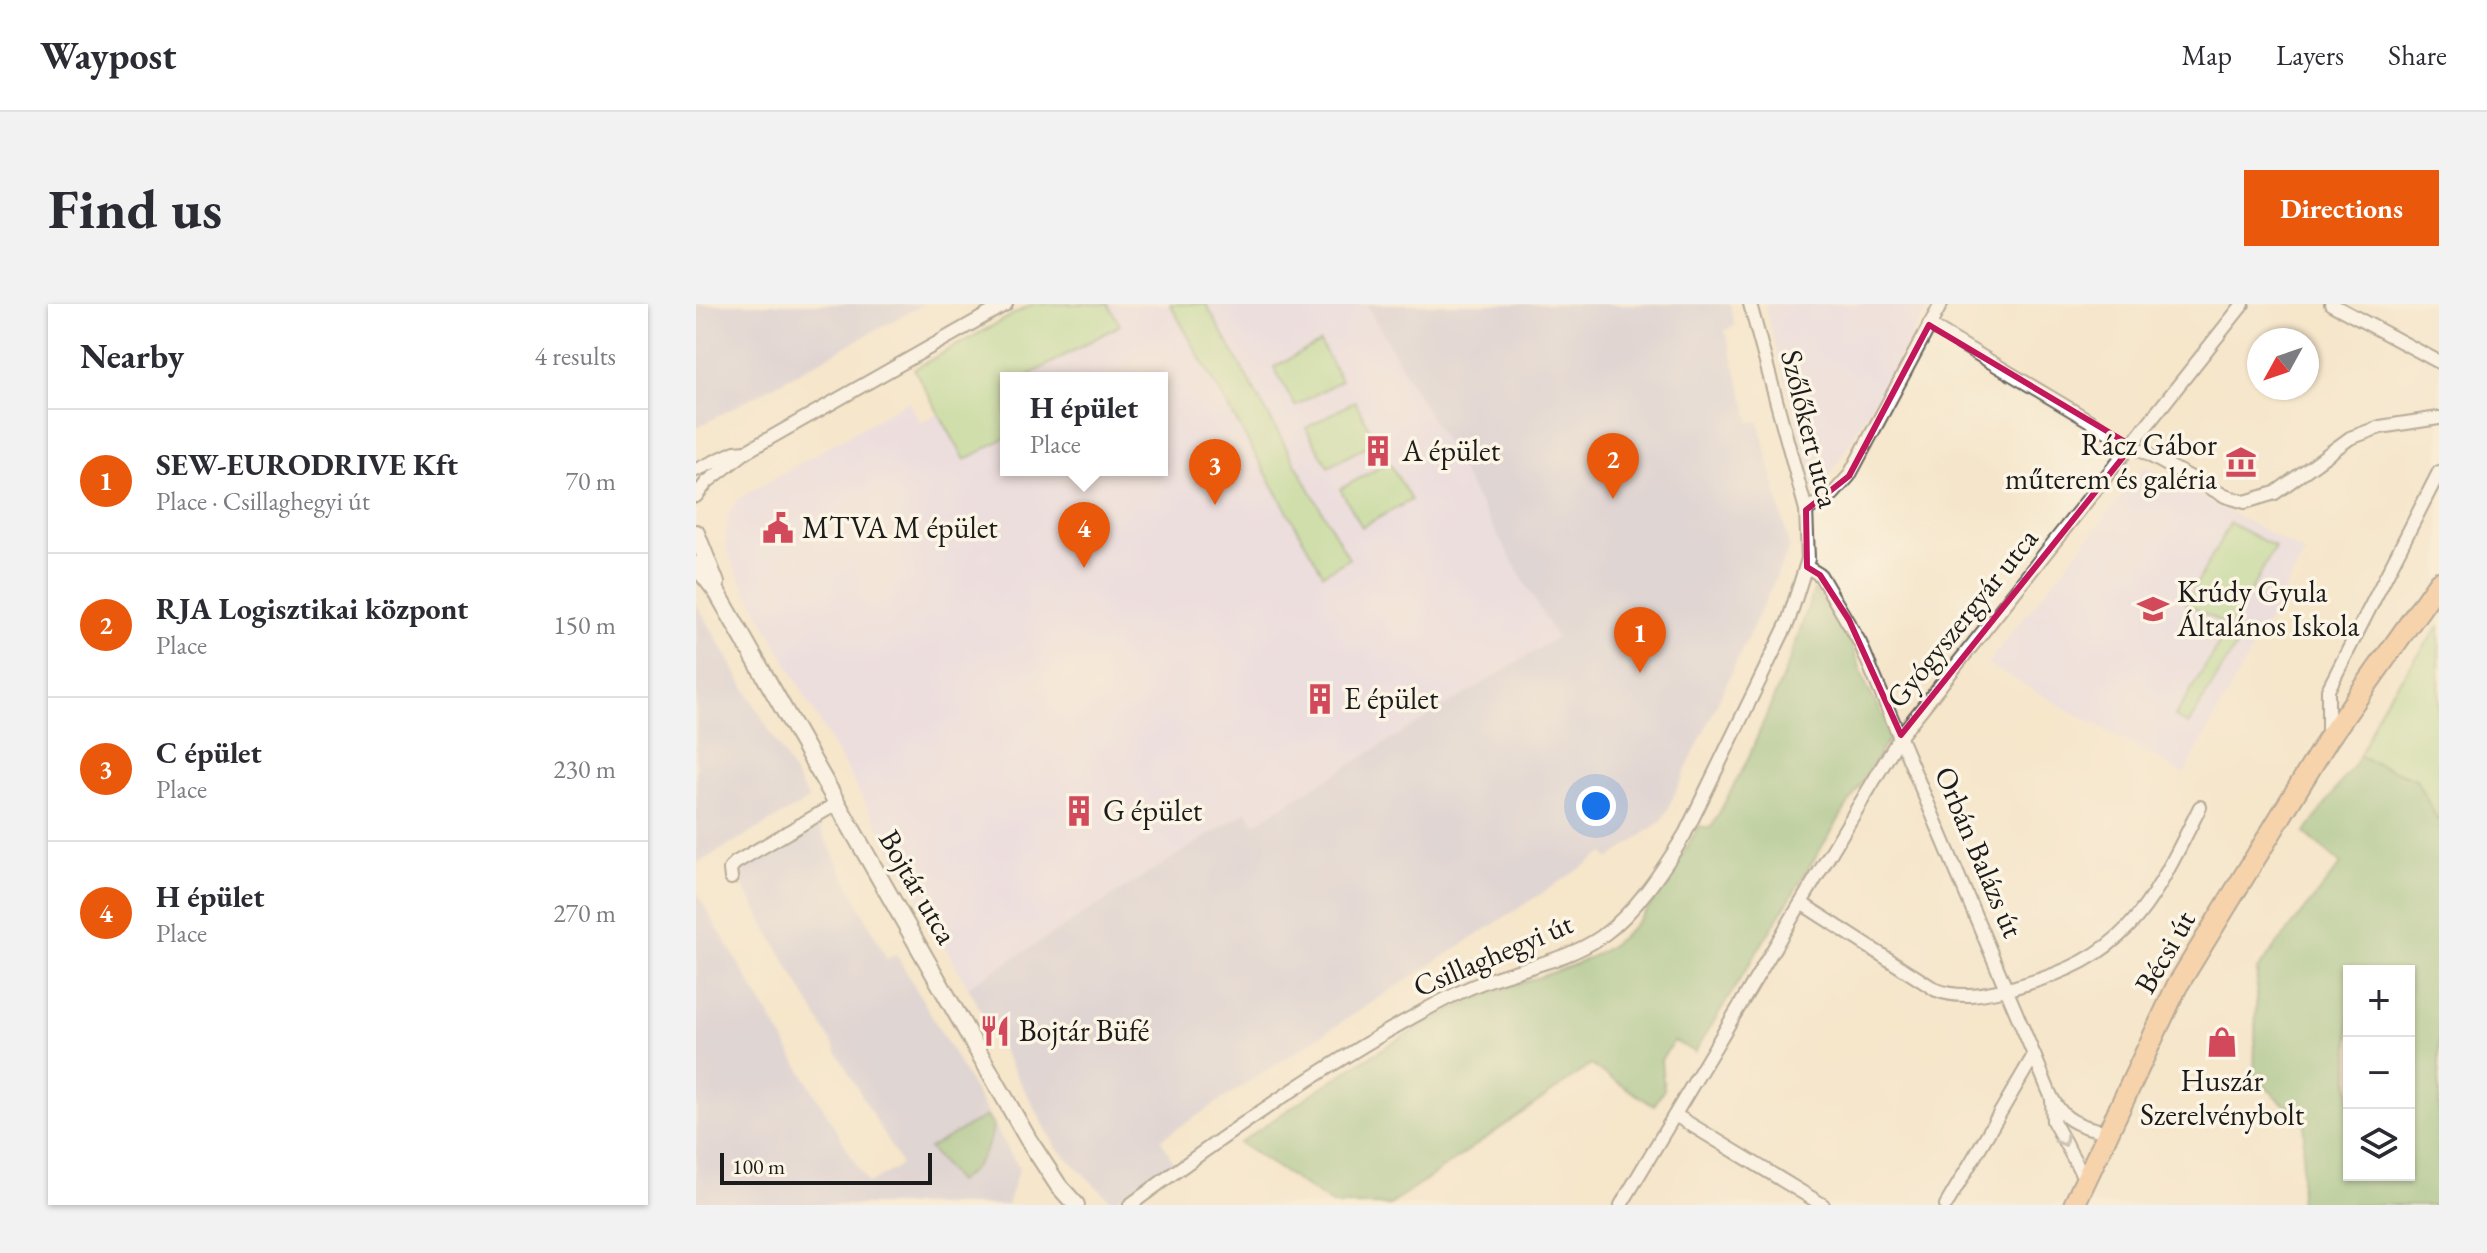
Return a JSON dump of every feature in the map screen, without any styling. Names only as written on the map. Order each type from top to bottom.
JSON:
[{"type":"main road","name":"Bécsi út","points":[[2074,1205],[2173,993],[2328,739],[2439,582]]},
{"type":"street","points":[[696,496],[707,482],[747,451],[1006,304]]},
{"type":"street","name":"Szőlőkert utca","points":[[1750,304],[1806,510],[1807,567]]},
{"type":"street","points":[[1806,510],[1833,494],[1849,476],[1941,304]]},
{"type":"street","name":"Gyógyszergyár utca","points":[[1621,1205],[1901,735],[2243,304]]},
{"type":"street","points":[[2331,304],[2439,362]]},
{"type":"street","points":[[1929,325],[2132,446],[2225,496],[2245,502],[2275,493],[2350,438],[2380,427],[2439,418]]},
{"type":"street","points":[[696,470],[735,452],[747,451]]},
{"type":"street","points":[[2328,739],[2328,690],[2439,472]]},
{"type":"street","name":"Bojtár utca","points":[[696,533],[715,577],[717,592]]},
{"type":"street","name":"Bojtár utca","points":[[696,565],[717,592],[1028,1139],[1058,1185],[1076,1205]]},
{"type":"street","name":"Orbán Balázs út","points":[[1807,567],[1820,575],[1849,620],[1901,735],[2060,1113],[2071,1122],[2110,1132]]},
{"type":"street","name":"Csillaghegyi út","points":[[1130,1205],[1360,1047],[1466,989],[1572,952],[1616,925],[1663,869],[1685,834],[1780,640],[1807,567]]},
{"type":"street","points":[[731,878],[730,869],[735,863],[838,803]]},
{"type":"street","points":[[1801,903],[1918,981],[1945,993],[1960,995],[2009,988],[2078,965],[2116,942],[2154,896],[2200,807]]},
{"type":"street","points":[[1946,1205],[2034,1055]]},
{"type":"street","name":"Orbán Balázs út","points":[[2052,1097],[2053,1121],[2087,1182]]},
{"type":"street","points":[[1675,1115],[1823,1205]]},
{"type":"highlighted area","points":[[1929,325],[2132,446],[1901,735],[1849,620],[1820,575],[1807,567],[1806,510],[1849,476]]},
{"type":"shaded area","points":[[696,304],[924,304],[696,428]]},
{"type":"shaded area","points":[[1079,304],[1366,304],[1556,638],[1255,823],[1247,811],[968,987],[734,568],[726,546],[727,516],[738,499],[908,401],[921,423],[939,413]]},
{"type":"shaded area","points":[[1366,304],[1730,304],[1735,326],[1725,330],[1751,422],[1759,421],[1790,548],[1662,821],[1609,859],[1604,853],[1161,1139],[1174,1163],[1112,1202],[1056,1147],[968,987],[1247,811],[1255,823],[1556,638]]},
{"type":"shaded area","points":[[1764,304],[1930,304],[1826,483],[1814,486]]},
{"type":"shaded area","name":"Krúdy Gyula Általános Iskola","points":[[2145,466],[2305,553],[2184,774],[1987,664]]},
{"type":"shaded area","points":[[696,602],[809,800],[696,864]]},
{"type":"shaded area","points":[[818,824],[887,959],[896,954],[1019,1168],[1007,1205],[696,1205],[696,891],[868,1184],[901,1165],[735,872]]},
{"type":"green space","points":[[1032,304],[1108,304],[1120,325],[1035,372],[1000,372],[1000,440],[965,460],[914,369]]},
{"type":"green space","points":[[1170,304],[1206,304],[1349,559],[1323,574]]},
{"type":"green space","points":[[1320,342],[1341,380],[1295,406],[1274,367]]},
{"type":"green space","points":[[1355,401],[1376,441],[1328,467],[1306,428]]},
{"type":"green space","points":[[1389,462],[1411,500],[1362,527],[1340,489]]},
{"type":"green space","points":[[2230,523],[2275,547],[2230,628],[2186,603]]},
{"type":"green space","points":[[1814,590],[1846,630],[1868,689],[1893,732],[1695,1052],[1674,1041],[1661,1060],[1664,1089],[1654,1106],[1591,1065],[1390,1205],[1334,1205],[1239,1143],[1407,1034],[1486,995],[1589,958],[1623,936],[1655,898],[1699,826],[1711,828],[1747,761],[1789,662]]},
{"type":"green space","points":[[2439,626],[2439,823],[2416,779],[2359,757],[2380,708]]},
{"type":"green space","points":[[2227,630],[2241,638],[2188,725],[2175,717]]},
{"type":"green space","points":[[2359,757],[2416,779],[2439,823],[2439,1205],[2299,1205],[2305,1124],[2254,1076],[2257,970],[2341,864],[2305,833]]},
{"type":"green space","points":[[986,1116],[993,1125],[986,1150],[977,1164],[957,1182],[929,1148]]},
{"type":"place","name":"A épület","points":[[1378,451]]},
{"type":"place","name":"Rácz Gábor műterem és galéria","points":[[2241,462]]},
{"type":"place","name":"RJA Logisztikai központ","points":[[1613,499]]},
{"type":"place","name":"C épület","points":[[1215,505]]},
{"type":"place","name":"MTVA M épület","points":[[778,528]]},
{"type":"place","name":"H épület","points":[[1084,568]]},
{"type":"place","name":"Krúdy Gyula Általános Iskola","points":[[2153,609]]},
{"type":"place","name":"SEW-EURODRIVE Kft","points":[[1640,673]]},
{"type":"place","name":"E épület","points":[[1320,699]]},
{"type":"place","name":"G épület","points":[[1079,811]]},
{"type":"place","name":"Bojtár Büfé","points":[[995,1031]]},
{"type":"place","name":"Huszár Szerelvénybolt","points":[[2222,1042]]}]
